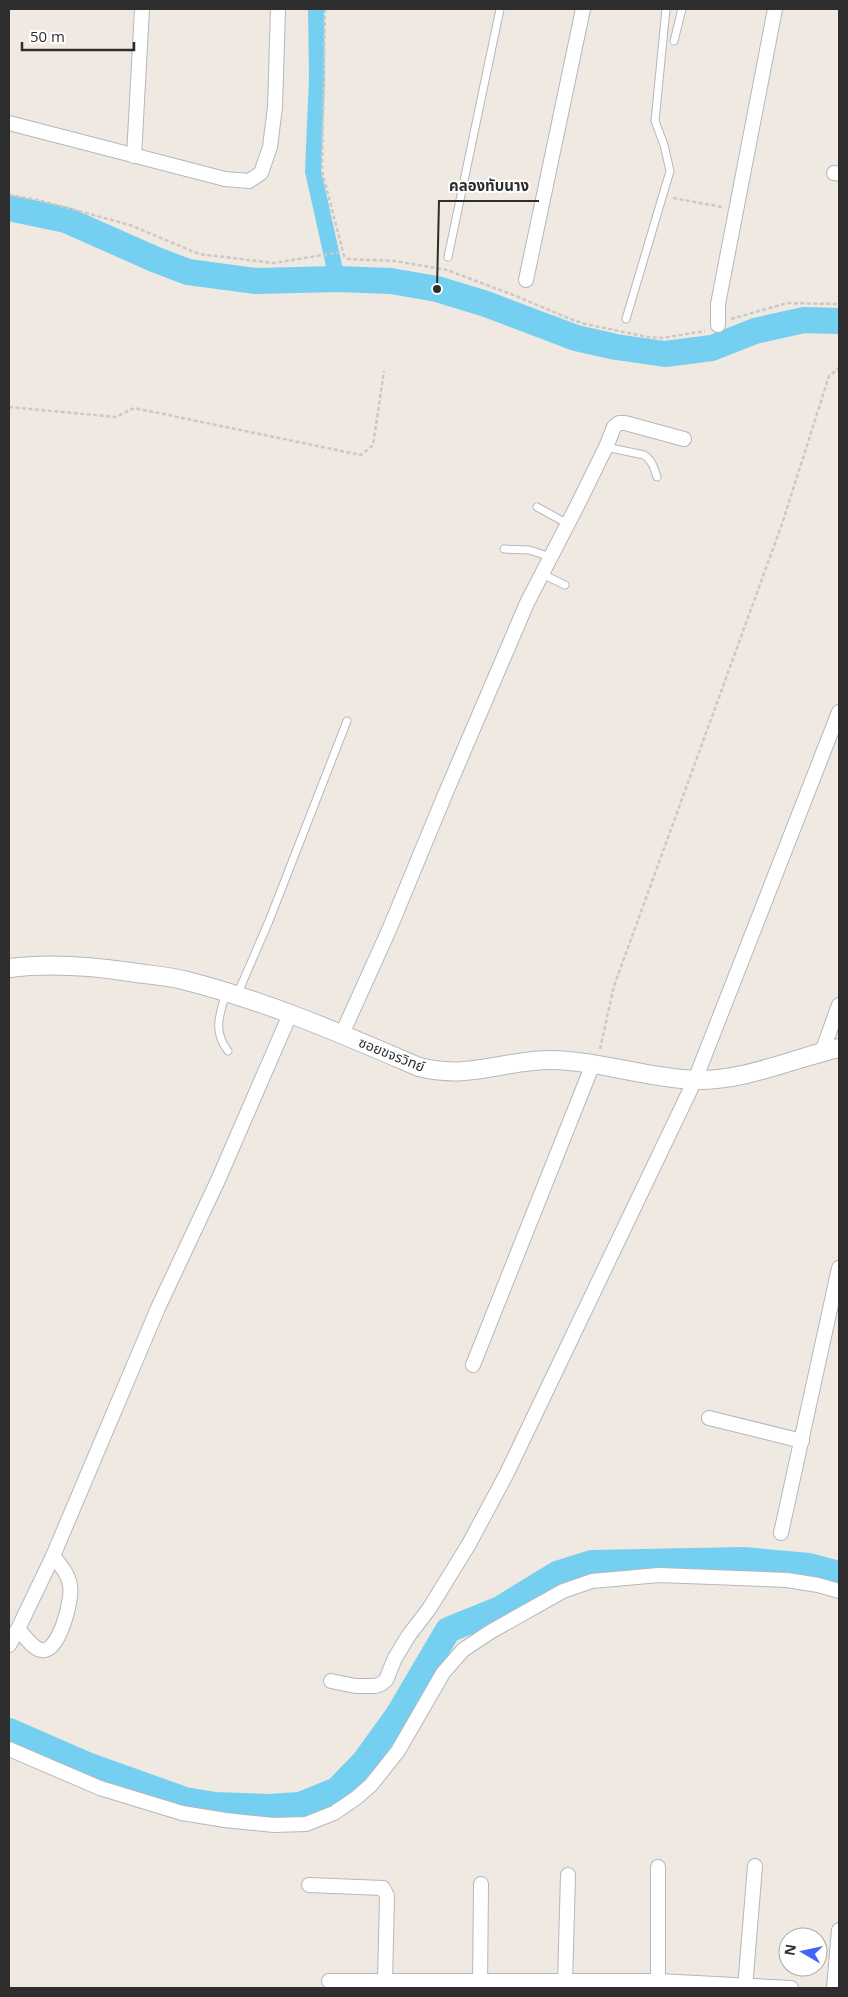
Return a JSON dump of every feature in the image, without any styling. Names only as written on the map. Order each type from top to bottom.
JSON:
[{"type":"street","points":[[134,156],[142,9]]},
{"type":"street","points":[[9,123],[225,179],[249,181],[261,173],[270,147],[275,107],[278,9]]},
{"type":"street","points":[[526,280],[583,9]]},
{"type":"street","points":[[718,325],[718,304],[775,9]]},
{"type":"street","points":[[342,1034],[389,930],[523,611],[606,447],[614,426],[625,423],[684,438]]},
{"type":"street","points":[[331,1681],[355,1686],[375,1686],[386,1680],[395,1658],[409,1635],[430,1609],[469,1544],[520,1448],[695,1080],[839,712]]},
{"type":"street","name":"ซอยขจรวิทย์","points":[[9,969],[65,966],[110,969],[185,980],[291,1012],[419,1067],[437,1071],[467,1072],[552,1060],[695,1080],[753,1073],[839,1048]]},
{"type":"street","points":[[822,1052],[839,1005]]},
{"type":"street","points":[[9,1645],[52,1556],[158,1308],[220,1178],[291,1012]]},
{"type":"street","points":[[473,1365],[595,1065]]},
{"type":"street","points":[[781,1533],[836,1294],[839,1268]]},
{"type":"street","points":[[709,1418],[802,1441]]},
{"type":"street","points":[[18,1629],[35,1647],[41,1650],[47,1650],[53,1645],[65,1619],[72,1596],[65,1571],[52,1556]]},
{"type":"street","points":[[9,1749],[100,1788],[182,1813],[274,1825],[306,1824],[334,1813],[371,1785],[398,1751],[443,1673],[463,1650],[490,1632],[563,1591],[592,1580],[659,1575],[787,1580],[818,1585],[839,1591]]},
{"type":"street","points":[[745,1987],[755,1866]]},
{"type":"street","points":[[658,1867],[658,1981]]},
{"type":"street","points":[[565,1982],[568,1875]]},
{"type":"street","points":[[480,1985],[481,1884]]},
{"type":"street","points":[[309,1885],[383,1888],[387,1896],[385,1981]]},
{"type":"street","points":[[834,1988],[839,1930]]},
{"type":"street","points":[[329,1982],[385,1981],[480,1985],[658,1981],[791,1988]]},
{"type":"lane","points":[[448,258],[500,9]]},
{"type":"lane","points":[[626,319],[670,171],[664,145],[655,121],[666,9]]},
{"type":"lane","points":[[674,41],[682,9]]},
{"type":"lane","points":[[606,447],[644,455],[649,458],[657,476]]},
{"type":"lane","points":[[537,507],[568,524]]},
{"type":"lane","points":[[504,549],[530,550],[551,557]]},
{"type":"lane","points":[[542,574],[565,585]]},
{"type":"lane","points":[[228,1050],[221,1041],[218,1032],[219,1018],[269,921],[347,721]]},
{"type":"path","points":[[325,9],[322,171],[342,252],[348,259],[396,262],[447,270],[585,324],[648,337],[662,338],[704,332],[749,313],[787,303],[839,304]]},
{"type":"path","points":[[9,195],[38,200],[130,225],[199,254],[274,263],[342,252]]},
{"type":"path","points":[[662,196],[736,210]]},
{"type":"path","points":[[595,1065],[614,986],[782,524],[829,376],[839,368]]},
{"type":"path","points":[[9,407],[116,417],[134,408],[361,455],[373,445],[384,371]]},
{"type":"waterway","points":[[316,9],[317,78],[313,171],[337,279]]},
{"type":"waterway","points":[[9,208],[66,220],[188,272],[256,281],[337,279],[391,281],[437,289],[486,304],[576,338],[616,347],[665,354],[712,348],[755,331],[804,320],[839,321]]},
{"type":"waterway","points":[[9,1731],[87,1765],[185,1800],[215,1805],[268,1807],[300,1805],[337,1790],[364,1762],[398,1715],[448,1630],[500,1609],[557,1574],[592,1563],[743,1560],[809,1566],[839,1574]]},
{"type":"place","name":"คลองทับนาง","points":[[437,289]]}]
